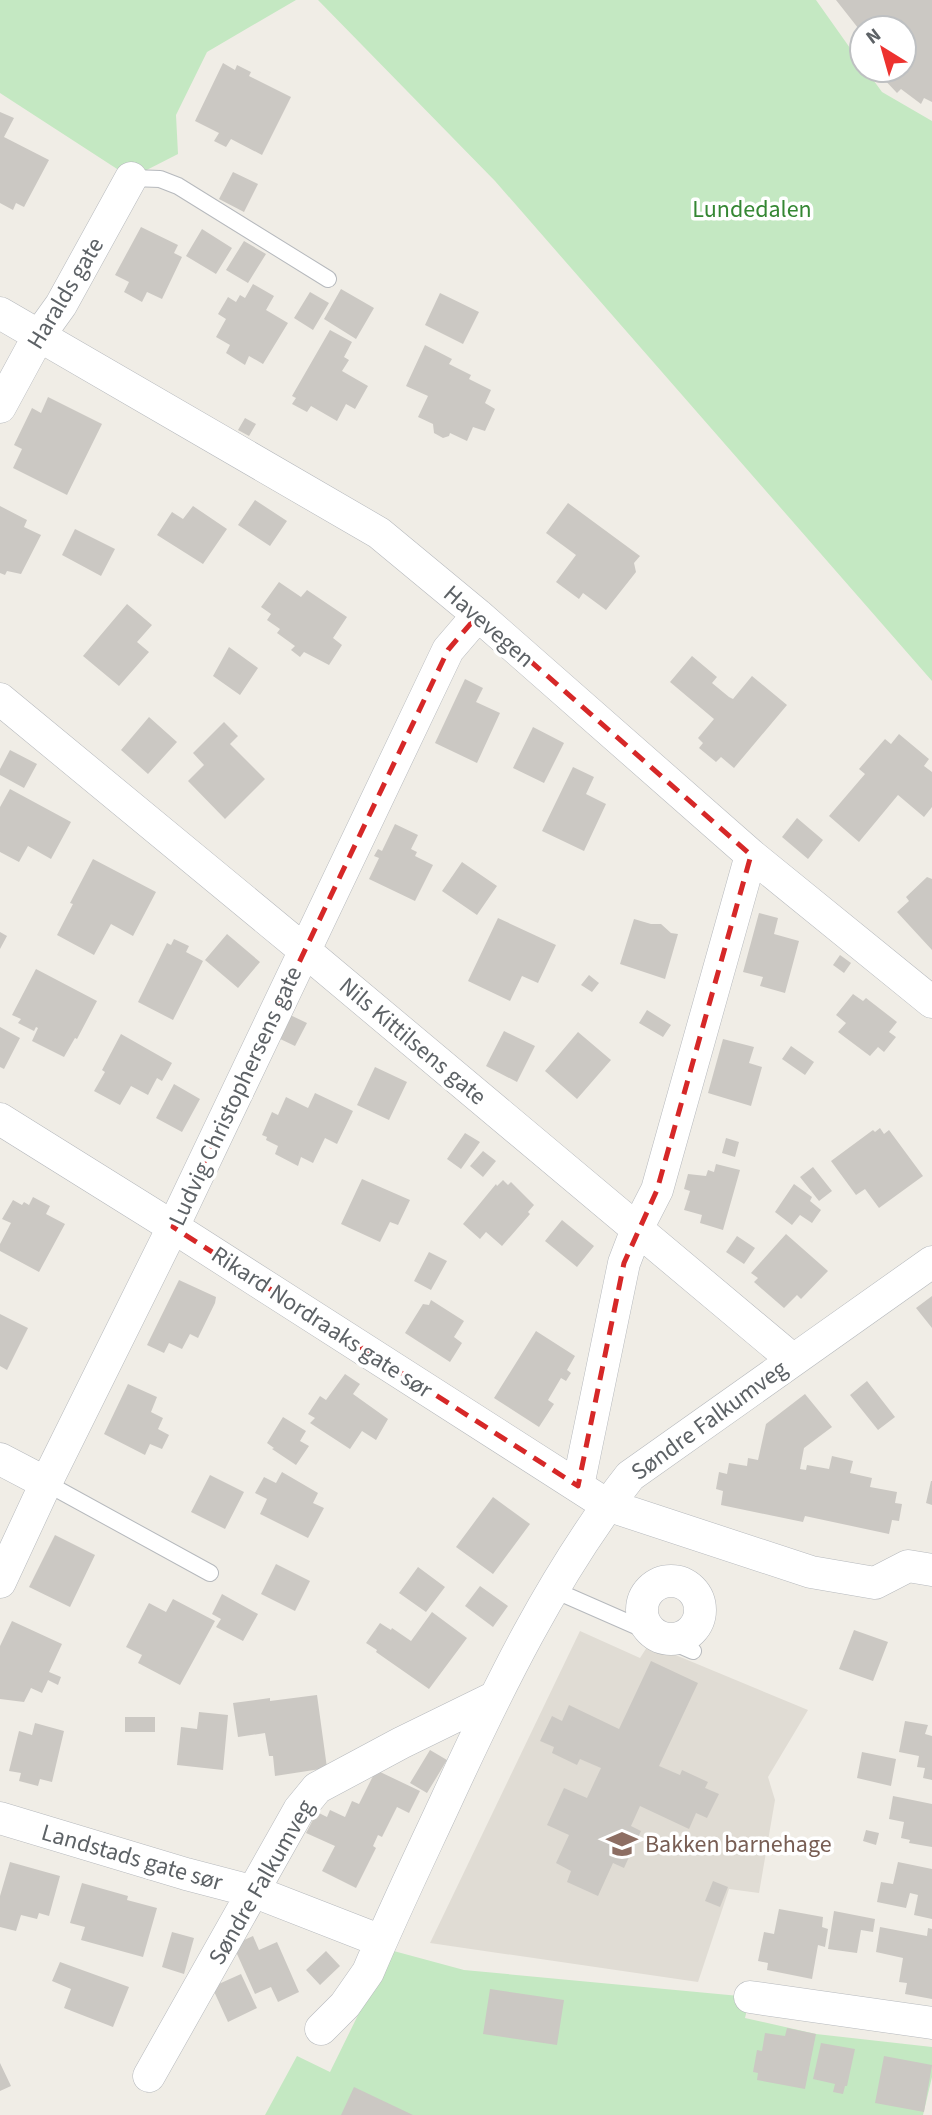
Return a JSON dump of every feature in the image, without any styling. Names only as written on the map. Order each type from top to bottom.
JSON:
[{"type":"street","name":"Haralds gate","points":[[0,407],[38,337],[61,305],[131,178]]},
{"type":"street","name":"Havevegen","points":[[0,313],[379,533],[478,615],[751,855],[932,1002]]},
{"type":"street","name":"Ludvig Christophersens gate","points":[[0,1582],[173,1227],[448,650],[478,615]]},
{"type":"street","name":"Nils Kittilsens gate","points":[[0,699],[792,1359]]},
{"type":"street","points":[[578,1486],[624,1263],[637,1229],[657,1190],[751,855]]},
{"type":"street","name":"Rikard Nordraaks gate sør","points":[[0,1119],[607,1505],[811,1572],[875,1583],[908,1566],[932,1570]]},
{"type":"street","name":"Søndre Falkumveg","points":[[321,2029],[345,2005],[368,1972],[493,1698],[554,1590],[607,1505],[631,1476],[932,1262]]},
{"type":"street","points":[[0,1459],[46,1483]]},
{"type":"street","name":"Søndre Falkumveg","points":[[149,2076],[299,1810],[317,1788],[493,1698]]},
{"type":"street","name":"Landstads gate sør","points":[[0,1818],[255,1892],[381,1941]]},
{"type":"street","points":[[750,1997],[932,2023]]},
{"type":"lane","points":[[131,178],[160,179],[178,186],[328,279]]},
{"type":"lane","points":[[46,1483],[210,1573]]},
{"type":"lane","points":[[554,1590],[692,1651]]},
{"type":"highlighted area","points":[[478,615],[751,855],[657,1190],[624,1263],[578,1486],[173,1227],[448,650]]},
{"type":"shaded area","name":"Bakken barnehage","points":[[580,1631],[640,1658],[649,1644],[808,1710],[768,1777],[775,1800],[759,1893],[729,1889],[698,1982],[430,1943]]},
{"type":"green space","points":[[0,0],[296,0],[207,52],[176,115],[178,154],[131,178],[0,93]]},
{"type":"green space","name":"Lundedalen","points":[[318,0],[816,0],[848,45],[848,84],[876,84],[882,92],[932,121],[932,681],[495,181]]},
{"type":"green space","points":[[390,1950],[464,1970],[750,1997],[745,2018],[816,2034],[932,2047],[932,2077],[923,2115],[265,2115],[297,2056],[330,2072]]},
{"type":"building","points":[[836,0],[932,0],[932,102],[924,98],[921,104],[901,89],[897,93],[889,84],[918,84],[918,14],[848,15]]},
{"type":"building","points":[[223,63],[235,70],[237,65],[251,72],[249,76],[291,97],[262,155],[231,139],[226,147],[214,141],[219,133],[195,121]]},
{"type":"building","points":[[0,112],[14,118],[4,137],[49,160],[24,207],[16,203],[13,210],[0,203]]},
{"type":"building","points":[[233,172],[258,184],[244,212],[219,199]]},
{"type":"building","points":[[141,227],[178,245],[174,253],[182,257],[162,299],[147,292],[142,302],[124,292],[129,282],[115,275]]},
{"type":"building","points":[[202,229],[232,248],[216,274],[186,256]]},
{"type":"building","points":[[244,241],[266,254],[248,283],[226,270]]},
{"type":"building","points":[[253,284],[274,296],[266,310],[288,323],[263,364],[249,356],[245,365],[226,353],[230,345],[216,337],[226,319],[218,314],[228,297],[236,302],[240,295],[245,298]]},
{"type":"building","points":[[341,289],[374,308],[356,339],[324,319]]},
{"type":"building","points":[[310,292],[329,303],[313,330],[294,318]]},
{"type":"building","points":[[440,293],[479,312],[463,344],[425,325]]},
{"type":"building","points":[[330,330],[352,342],[344,357],[349,360],[342,371],[368,386],[355,409],[346,404],[337,421],[311,406],[307,412],[292,404],[296,398],[292,396]]},
{"type":"building","points":[[425,345],[452,359],[449,364],[471,375],[469,379],[491,390],[485,403],[495,409],[485,431],[473,427],[467,441],[450,433],[443,438],[434,433],[433,424],[418,417],[428,396],[406,386]]},
{"type":"building","points":[[48,397],[102,424],[67,495],[13,468],[22,449],[14,445],[32,408],[41,413]]},
{"type":"building","points":[[245,418],[256,424],[249,436],[238,430]]},
{"type":"building","points":[[255,500],[287,521],[270,546],[238,525]]},
{"type":"building","points":[[568,503],[640,556],[634,563],[636,572],[606,610],[583,593],[579,599],[556,582],[576,555],[546,533]]},
{"type":"building","points":[[0,506],[27,520],[24,527],[41,535],[21,574],[7,571],[5,575],[0,573]]},
{"type":"building","points":[[193,506],[227,529],[203,564],[157,535],[172,512],[183,519]]},
{"type":"building","points":[[75,529],[115,549],[101,576],[62,555]]},
{"type":"building","points":[[279,582],[301,597],[307,590],[347,617],[333,638],[342,645],[329,665],[304,652],[300,657],[291,650],[295,646],[277,633],[280,629],[267,620],[271,614],[261,607]]},
{"type":"building","points":[[127,604],[152,625],[137,642],[149,652],[119,686],[83,656]]},
{"type":"building","points":[[229,647],[258,668],[240,695],[213,676]]},
{"type":"building","points":[[692,656],[717,677],[712,683],[729,697],[733,699],[752,676],[787,705],[734,768],[721,757],[716,762],[699,748],[703,743],[698,738],[714,719],[670,682]]},
{"type":"building","points":[[465,679],[483,688],[476,702],[500,713],[477,763],[435,743]]},
{"type":"building","points":[[149,717],[177,742],[148,774],[121,750]]},
{"type":"building","points":[[224,722],[238,736],[230,744],[265,779],[225,819],[188,781],[204,765],[193,753]]},
{"type":"building","points":[[533,727],[564,743],[544,783],[513,768]]},
{"type":"building","points":[[899,734],[929,759],[924,766],[932,772],[932,807],[924,817],[898,795],[859,842],[829,816],[865,774],[859,769],[885,739],[891,744]]},
{"type":"building","points":[[10,750],[37,764],[24,788],[0,775],[0,769]]},
{"type":"building","points":[[573,767],[594,777],[586,794],[606,804],[584,851],[542,831]]},
{"type":"building","points":[[10,789],[71,822],[51,859],[28,846],[19,862],[0,852],[0,807]]},
{"type":"building","points":[[797,818],[823,840],[808,859],[782,837]]},
{"type":"building","points":[[395,824],[418,835],[411,849],[417,852],[415,856],[433,865],[415,901],[369,879],[379,858],[374,856],[378,849],[382,851]]},
{"type":"building","points":[[93,859],[156,892],[133,936],[111,924],[94,955],[57,935]]},
{"type":"building","points":[[462,862],[497,886],[477,915],[442,891]]},
{"type":"building","points":[[927,877],[932,879],[932,950],[897,912],[909,901],[906,897]]},
{"type":"building","points":[[759,913],[778,918],[774,934],[799,941],[785,993],[760,986],[763,977],[743,972]]},
{"type":"building","points":[[498,918],[556,945],[538,983],[522,976],[510,1001],[468,981]]},
{"type":"building","points":[[634,919],[661,924],[671,933],[678,934],[665,979],[620,964]]},
{"type":"building","points":[[0,932],[7,936],[0,949]]},
{"type":"building","points":[[227,934],[260,962],[238,988],[205,960]]},
{"type":"building","points":[[174,939],[189,946],[186,952],[203,961],[173,1020],[138,1002],[167,943],[171,945]]},
{"type":"building","points":[[840,955],[851,963],[844,973],[833,965]]},
{"type":"building","points":[[36,969],[97,1001],[64,1057],[32,1041],[38,1028],[34,1031],[18,1023],[21,1019],[12,1015]]},
{"type":"building","points":[[589,975],[599,983],[592,992],[581,985]]},
{"type":"building","points":[[853,994],[863,1001],[866,998],[897,1022],[889,1032],[896,1037],[884,1052],[878,1047],[870,1056],[838,1032],[846,1023],[836,1015]]},
{"type":"building","points":[[647,1010],[671,1025],[663,1037],[639,1023]]},
{"type":"building","points":[[288,1014],[307,1023],[295,1046],[276,1037]]},
{"type":"building","points":[[0,1027],[20,1038],[4,1069],[0,1067]]},
{"type":"building","points":[[504,1031],[535,1046],[517,1082],[486,1066]]},
{"type":"building","points":[[578,1032],[611,1060],[577,1099],[545,1071]]},
{"type":"building","points":[[121,1034],[172,1063],[162,1081],[157,1078],[148,1095],[131,1086],[120,1105],[94,1091]]},
{"type":"building","points":[[723,1039],[754,1047],[749,1063],[762,1067],[751,1106],[708,1093]]},
{"type":"building","points":[[791,1046],[814,1062],[805,1075],[782,1059]]},
{"type":"building","points":[[375,1067],[407,1082],[389,1120],[357,1105]]},
{"type":"building","points":[[174,1084],[200,1099],[182,1132],[156,1118]]},
{"type":"building","points":[[315,1093],[353,1111],[337,1144],[325,1138],[313,1163],[301,1157],[298,1166],[275,1154],[278,1146],[262,1135],[272,1112],[278,1115],[286,1097],[308,1108]]},
{"type":"building","points":[[880,1128],[884,1134],[889,1130],[923,1176],[879,1208],[865,1189],[856,1195],[831,1161],[873,1130],[875,1132]]},
{"type":"building","points":[[465,1133],[480,1142],[461,1169],[447,1159]]},
{"type":"building","points":[[726,1138],[739,1142],[735,1157],[722,1153]]},
{"type":"building","points":[[483,1151],[496,1161],[483,1177],[470,1166]]},
{"type":"building","points":[[716,1164],[740,1170],[723,1230],[700,1223],[702,1215],[684,1210],[690,1191],[684,1189],[688,1174],[706,1176],[708,1170],[714,1172]]},
{"type":"building","points":[[813,1167],[832,1191],[819,1201],[800,1177]]},
{"type":"building","points":[[362,1179],[410,1200],[398,1225],[390,1222],[380,1242],[341,1224]]},
{"type":"building","points":[[503,1180],[508,1185],[511,1182],[534,1205],[528,1212],[530,1214],[502,1246],[486,1232],[480,1239],[463,1224],[496,1184],[497,1186]]},
{"type":"building","points":[[794,1184],[812,1197],[810,1201],[821,1210],[812,1223],[800,1215],[792,1225],[775,1212]]},
{"type":"building","points":[[33,1197],[50,1206],[46,1214],[65,1224],[39,1272],[0,1251],[0,1244],[11,1223],[2,1219],[13,1200],[29,1205]]},
{"type":"building","points":[[562,1220],[594,1246],[577,1267],[545,1241]]},
{"type":"building","points":[[786,1234],[828,1271],[801,1299],[797,1295],[784,1308],[754,1282],[758,1278],[751,1273]]},
{"type":"building","points":[[737,1236],[755,1248],[744,1264],[726,1252]]},
{"type":"building","points":[[429,1252],[447,1261],[431,1290],[414,1281]]},
{"type":"building","points":[[179,1280],[216,1297],[215,1303],[198,1338],[190,1334],[182,1349],[169,1343],[164,1353],[147,1345]]},
{"type":"building","points":[[932,1296],[932,1328],[916,1308]]},
{"type":"building","points":[[431,1300],[464,1321],[454,1337],[462,1343],[450,1362],[405,1333],[423,1304],[429,1305]]},
{"type":"building","points":[[0,1314],[28,1328],[7,1370],[0,1366]]},
{"type":"building","points":[[536,1331],[575,1356],[567,1370],[571,1373],[566,1381],[561,1378],[548,1400],[554,1404],[539,1427],[494,1398]]},
{"type":"building","points":[[345,1374],[360,1384],[353,1394],[388,1419],[376,1440],[362,1431],[350,1449],[310,1423],[315,1418],[308,1414],[320,1396],[326,1400]]},
{"type":"building","points":[[867,1381],[895,1417],[878,1430],[850,1395]]},
{"type":"building","points":[[128,1384],[157,1397],[151,1412],[163,1418],[158,1429],[169,1435],[162,1449],[150,1444],[145,1455],[104,1434]]},
{"type":"building","points":[[805,1394],[832,1427],[804,1448],[800,1469],[806,1470],[807,1465],[829,1469],[832,1456],[853,1461],[850,1473],[872,1478],[870,1487],[897,1492],[895,1503],[902,1504],[899,1521],[892,1520],[889,1534],[805,1516],[803,1522],[721,1505],[723,1491],[716,1489],[719,1472],[727,1474],[729,1463],[747,1466],[748,1458],[758,1460],[766,1424]]},
{"type":"building","points":[[283,1417],[306,1431],[300,1441],[309,1446],[296,1465],[267,1443]]},
{"type":"building","points":[[282,1472],[318,1493],[313,1503],[324,1508],[308,1538],[260,1514],[267,1499],[255,1493],[264,1477],[276,1483]]},
{"type":"building","points":[[210,1475],[244,1492],[225,1529],[191,1512]]},
{"type":"building","points":[[932,1481],[932,1505],[926,1503]]},
{"type":"building","points":[[493,1497],[530,1524],[493,1574],[456,1547]]},
{"type":"building","points":[[55,1535],[95,1555],[70,1607],[29,1587]]},
{"type":"building","points":[[276,1564],[310,1581],[295,1611],[261,1594]]},
{"type":"building","points":[[418,1567],[445,1587],[426,1612],[399,1593]]},
{"type":"building","points":[[480,1586],[508,1606],[493,1627],[465,1606]]},
{"type":"building","points":[[222,1594],[258,1614],[243,1641],[216,1627],[221,1619],[212,1614]]},
{"type":"building","points":[[173,1599],[215,1621],[180,1685],[138,1663],[142,1655],[126,1647],[149,1603],[166,1612]]},
{"type":"building","points":[[432,1612],[467,1638],[429,1689],[366,1643],[380,1623],[411,1641]]},
{"type":"building","points":[[12,1621],[62,1644],[49,1672],[61,1677],[58,1685],[48,1680],[42,1693],[31,1688],[24,1702],[0,1699],[0,1646]]},
{"type":"building","points":[[854,1630],[888,1642],[873,1681],[839,1669]]},
{"type":"building","points":[[651,1661],[698,1683],[659,1766],[680,1775],[682,1770],[708,1782],[705,1788],[719,1794],[707,1818],[696,1813],[689,1829],[640,1806],[631,1826],[641,1831],[624,1868],[613,1863],[598,1896],[567,1882],[571,1871],[556,1863],[569,1835],[547,1825],[564,1788],[587,1798],[601,1768],[580,1759],[577,1765],[552,1753],[554,1747],[540,1741],[552,1716],[562,1721],[569,1705],[619,1729]]},
{"type":"building","points":[[317,1695],[327,1768],[275,1776],[273,1756],[269,1756],[265,1733],[238,1737],[233,1703]]},
{"type":"building","points":[[199,1712],[228,1715],[223,1770],[177,1765],[181,1727],[197,1729]]},
{"type":"building","points":[[125,1717],[155,1717],[155,1732],[125,1732]]},
{"type":"building","points":[[905,1721],[928,1725],[925,1734],[932,1736],[932,1780],[923,1778],[925,1768],[917,1767],[919,1756],[899,1752]]},
{"type":"building","points":[[35,1723],[64,1731],[52,1782],[40,1779],[38,1786],[19,1781],[21,1773],[9,1771],[19,1731],[32,1735]]},
{"type":"building","points":[[430,1750],[447,1760],[427,1793],[410,1783]]},
{"type":"building","points":[[862,1752],[896,1759],[891,1786],[857,1778]]},
{"type":"building","points":[[376,1770],[420,1791],[409,1813],[397,1807],[382,1837],[378,1835],[373,1846],[376,1848],[356,1888],[322,1871],[335,1846],[306,1833],[317,1812],[327,1817],[330,1810],[345,1817],[352,1801],[359,1804]]},
{"type":"building","points":[[893,1796],[932,1804],[932,1847],[909,1843],[910,1840],[901,1838],[904,1822],[889,1819]]},
{"type":"building","points":[[866,1830],[879,1833],[876,1845],[863,1841]]},
{"type":"building","points":[[10,1862],[60,1876],[49,1916],[39,1913],[37,1919],[21,1915],[16,1931],[0,1927],[0,1896]]},
{"type":"building","points":[[898,1862],[932,1869],[932,1919],[914,1915],[918,1895],[910,1893],[906,1908],[877,1902],[881,1882],[893,1884]]},
{"type":"building","points":[[713,1881],[728,1887],[720,1907],[705,1901]]},
{"type":"building","points":[[82,1883],[128,1896],[127,1900],[157,1908],[143,1957],[81,1940],[85,1927],[70,1923]]},
{"type":"building","points":[[779,1909],[823,1917],[822,1927],[828,1929],[825,1947],[818,1945],[812,1979],[767,1970],[768,1963],[758,1961],[764,1932],[774,1934]]},
{"type":"building","points":[[834,1911],[875,1919],[873,1932],[861,1930],[857,1953],[828,1949]]},
{"type":"building","points":[[880,1927],[927,1936],[928,1928],[932,1929],[932,1999],[905,1994],[907,1983],[899,1982],[903,1958],[876,1952]]},
{"type":"building","points":[[172,1932],[194,1938],[184,1974],[162,1967]]},
{"type":"building","points":[[253,1936],[259,1950],[277,1942],[299,1992],[278,2002],[271,1987],[255,1994],[233,1945]]},
{"type":"building","points":[[326,1951],[340,1966],[320,1985],[306,1970]]},
{"type":"building","points":[[60,1962],[129,1987],[113,2027],[64,2008],[71,1989],[52,1981]]},
{"type":"building","points":[[241,1974],[257,2008],[228,2022],[212,1987]]},
{"type":"building","points":[[490,1989],[564,2000],[557,2045],[483,2034]]},
{"type":"building","points":[[787,2028],[816,2034],[805,2089],[757,2080],[758,2073],[753,2072],[757,2050],[762,2051],[765,2033],[785,2036]]},
{"type":"building","points":[[821,2043],[855,2049],[843,2094],[833,2092],[835,2084],[813,2079]]},
{"type":"building","points":[[884,2056],[932,2065],[924,2112],[875,2103]]},
{"type":"building","points":[[0,2063],[11,2086],[0,2091]]},
{"type":"building","points":[[354,2087],[413,2115],[341,2115]]},
{"type":"place","name":"Bakken barnehage","points":[[622,1844]]}]
